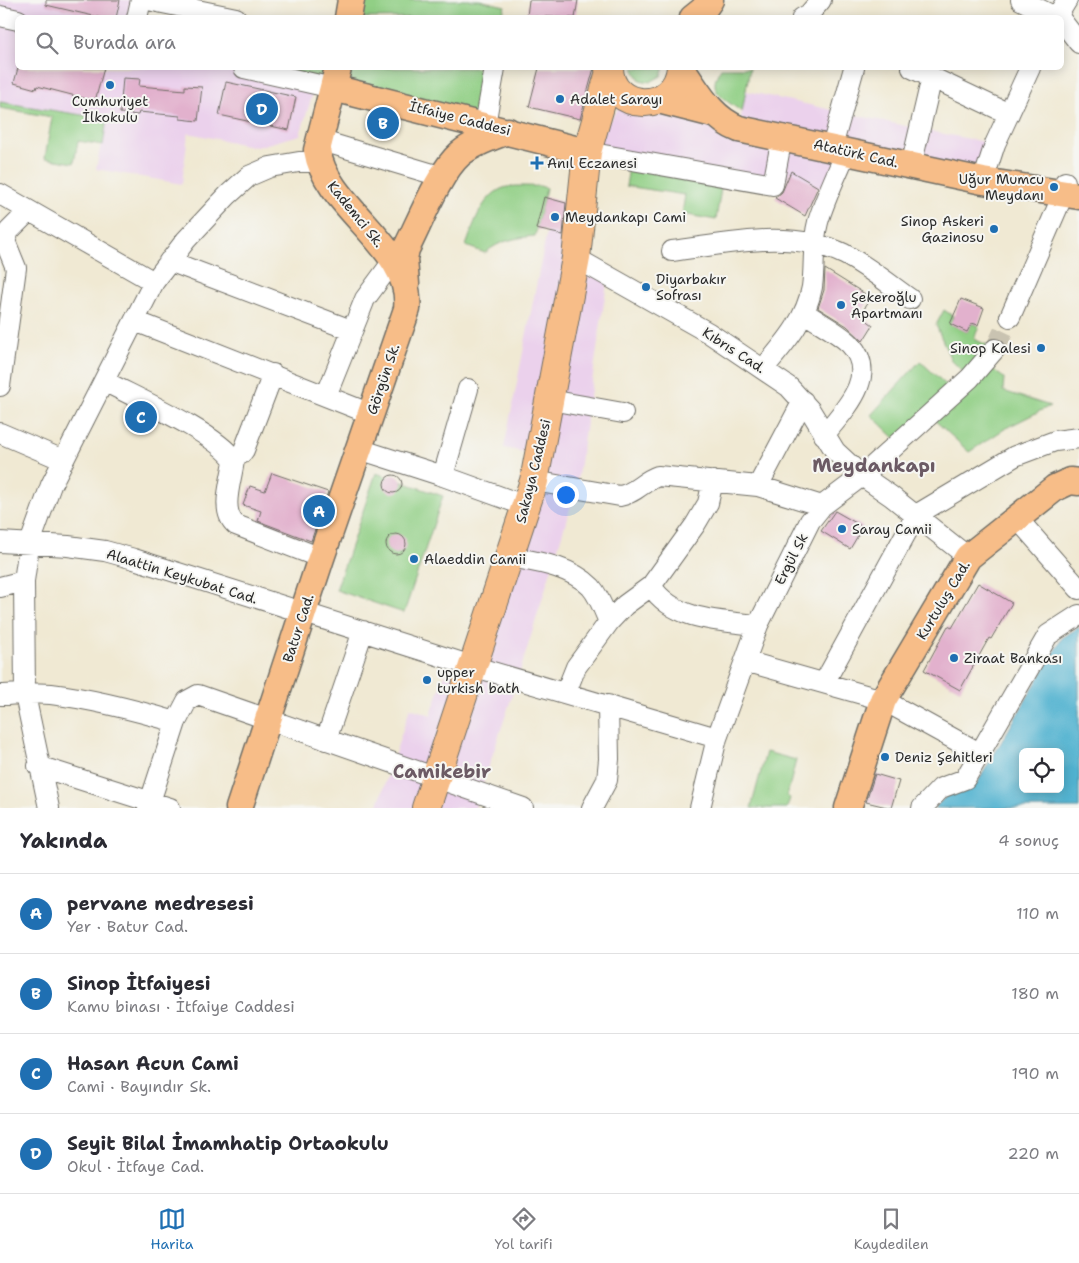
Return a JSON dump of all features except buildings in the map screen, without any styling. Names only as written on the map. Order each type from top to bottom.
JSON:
[{"type":"highway","points":[[609,71],[614,87],[626,98],[639,103],[658,100],[668,95],[675,87],[680,70]]},
{"type":"highway","name":"Sakaya Caddesi","points":[[426,808],[530,494],[550,400],[576,258],[587,152],[609,71]]},
{"type":"highway","points":[[587,152],[626,98]]},
{"type":"main road","points":[[348,15],[351,0]]},
{"type":"main road","points":[[697,15],[710,0]]},
{"type":"main road","points":[[719,15],[726,0]]},
{"type":"main road","points":[[682,70],[713,114]]},
{"type":"main road","points":[[319,151],[336,78]]},
{"type":"main road","name":"İtfaiye Caddesi","points":[[336,78],[442,114],[587,152]]},
{"type":"main road","points":[[658,100],[713,114]]},
{"type":"main road","name":"Atatürk Cad.","points":[[713,114],[726,124],[739,129],[993,183],[1071,187]]},
{"type":"main road","points":[[407,300],[404,265],[406,249],[443,177],[460,154],[497,128]]},
{"type":"main road","name":"Kademci Sk.","points":[[319,151],[329,181],[393,261],[407,300]]},
{"type":"main road","name":"Görgün Sk.","points":[[359,449],[407,300]]},
{"type":"main road","name":"Batur Cad.","points":[[239,808],[359,449]]},
{"type":"main road","name":"Kurtuluş Cad.","points":[[848,808],[883,700],[968,557],[1016,517],[1055,488],[1076,477]]},
{"type":"street","points":[[138,15],[141,0]]},
{"type":"street","points":[[148,0],[221,15]]},
{"type":"street","points":[[807,15],[820,0]]},
{"type":"street","points":[[1020,0],[1052,15]]},
{"type":"street","points":[[1057,15],[1067,0]]},
{"type":"street","points":[[0,16],[15,19]]},
{"type":"street","points":[[1064,24],[1079,43]]},
{"type":"street","points":[[262,70],[336,78]]},
{"type":"street","points":[[495,70],[497,128]]},
{"type":"street","points":[[764,368],[788,339],[804,313],[812,286],[814,244],[839,149],[854,70]]},
{"type":"street","points":[[916,70],[1009,114]]},
{"type":"street","points":[[993,183],[995,144],[1029,70]]},
{"type":"street","points":[[911,166],[932,77]]},
{"type":"street","points":[[442,114],[459,132],[464,147],[460,154]]},
{"type":"street","points":[[587,152],[773,185],[782,137]]},
{"type":"street","points":[[48,808],[25,695],[24,581],[29,546],[51,485],[154,282],[169,261],[204,220],[250,176],[270,167],[299,162],[319,151],[443,177]]},
{"type":"street","points":[[1010,317],[1071,187]]},
{"type":"street","points":[[0,194],[154,282]]},
{"type":"street","points":[[0,386],[16,268],[5,241],[8,231],[29,211]]},
{"type":"street","points":[[672,251],[756,240],[787,239],[814,244],[830,248],[849,257],[910,299]]},
{"type":"street","name":"Kıbrıs Cad.","points":[[576,258],[709,333],[764,368],[789,387],[810,410],[824,435],[836,451],[862,476],[916,515],[968,557]]},
{"type":"street","points":[[169,261],[352,330]]},
{"type":"street","points":[[326,396],[371,288],[393,261]]},
{"type":"street","points":[[804,313],[849,343],[857,354],[861,365],[860,385],[854,397],[824,435]]},
{"type":"street","points":[[135,321],[371,414]]},
{"type":"street","name":"Ergül Sk","points":[[700,808],[717,738],[758,625],[801,538],[822,506],[862,476],[970,378],[985,364],[995,349]]},
{"type":"street","points":[[232,458],[241,454],[244,450],[273,374]]},
{"type":"street","points":[[104,381],[191,427],[221,446],[232,458],[233,469],[226,511],[229,520],[236,525],[321,558]]},
{"type":"street","points":[[443,476],[468,389]]},
{"type":"street","points":[[550,400],[623,413]]},
{"type":"street","points":[[758,486],[802,401]]},
{"type":"street","points":[[0,433],[63,460]]},
{"type":"street","points":[[824,683],[916,515],[1016,456],[1055,441],[1079,438]]},
{"type":"street","points":[[359,449],[443,476],[530,494],[620,496],[632,494],[646,480],[658,476],[758,486],[822,506]]},
{"type":"street","points":[[566,692],[576,667],[608,622],[625,605],[651,586],[708,503],[713,481]]},
{"type":"street","points":[[1016,517],[1079,589]]},
{"type":"street","name":"Alaattin Keykubat Cad.","points":[[0,542],[29,546],[68,546],[105,551],[472,666],[566,692],[717,738]]},
{"type":"street","points":[[510,557],[562,568],[577,576],[591,587],[608,622]]},
{"type":"street","points":[[0,587],[24,581]]},
{"type":"street","points":[[651,586],[659,598],[670,607],[689,615],[724,622],[758,625]]},
{"type":"street","points":[[922,808],[942,788],[965,779],[1048,635],[1079,615]]},
{"type":"street","points":[[326,740],[363,631]]},
{"type":"street","points":[[745,661],[883,700],[981,754]]},
{"type":"street","points":[[0,695],[48,694],[94,701],[176,722]]},
{"type":"street","points":[[149,805],[176,722],[187,701],[198,695],[523,808]]},
{"type":"street","points":[[592,808],[607,780],[609,758],[608,705]]},
{"type":"street","points":[[38,766],[149,805],[170,808]]},
{"type":"shaded area","name":"Cumhuriyet İlkokulu","points":[[0,0],[141,0],[137,15],[15,15],[15,70],[254,70],[316,83],[300,135],[256,147],[188,133],[182,184],[96,169],[106,119],[0,102]]},
{"type":"shaded area","points":[[746,91],[995,144],[983,181],[847,151],[821,189],[791,171],[779,190],[587,152],[626,98],[739,127]]},
{"type":"shaded area","points":[[547,231],[567,236],[608,276],[576,489],[518,678],[475,808],[377,808],[410,708],[431,715],[450,659],[472,666],[539,455],[504,448]]},
{"type":"green space","points":[[351,0],[479,0],[505,6],[503,15],[348,15]]},
{"type":"green space","points":[[253,70],[491,70],[478,123]]},
{"type":"green space","points":[[634,70],[663,70],[661,76],[650,82],[640,80]]},
{"type":"green space","points":[[720,70],[750,70],[742,112],[719,94],[715,83]]},
{"type":"green space","points":[[0,102],[107,119],[103,145],[78,141],[74,163],[45,158],[52,117],[0,108]]},
{"type":"green space","points":[[629,167],[722,182],[716,220],[682,214],[685,195],[626,186]]},
{"type":"green space","points":[[540,186],[546,188],[535,236],[502,242],[485,253],[466,246],[478,214],[488,199],[494,194],[501,189],[510,187]]},
{"type":"green space","points":[[944,310],[953,316],[951,324],[967,332],[972,323],[979,326],[974,339],[995,349],[985,364],[1004,378],[1003,391],[1050,406],[1006,428],[969,452],[929,415],[899,442],[871,415],[920,361],[954,392],[970,378],[951,360],[936,325]]},
{"type":"green space","points":[[376,473],[443,496],[404,613],[336,590]]},
{"type":"green space","points":[[766,752],[796,760],[787,796],[790,798],[787,808],[751,808]]},
{"type":"water","points":[[1079,627],[1079,808],[934,808],[946,796],[976,785],[1062,638]]},
{"type":"tunnel","points":[[995,349],[1010,317]]},
{"type":"place","name":"Cumhuriyet İlkokulu","points":[[110,85]]},
{"type":"place","name":"Adalet Sarayı","points":[[560,99]]},
{"type":"place","name":"Seyit Bilal İmamhatip Ortaokulu","points":[[262,109]]},
{"type":"place","name":"Sinop İtfaiyesi","points":[[383,123]]},
{"type":"place","name":"Anıl Eczanesi","points":[[537,163]]},
{"type":"place","name":"Uğur Mumcu Meydanı","points":[[1054,187]]},
{"type":"place","name":"Meydankapı Cami","points":[[555,217]]},
{"type":"place","name":"Sinop Askeri Gazinosu","points":[[994,229]]},
{"type":"place","name":"Diyarbakır Sofrası","points":[[646,287]]},
{"type":"place","name":"Şekeroğlu Apartmanı","points":[[841,305]]},
{"type":"place","name":"Sinop Kalesi","points":[[1041,348]]},
{"type":"place","name":"Hasan Acun Cami","points":[[141,417]]},
{"type":"place","name":"pervane medresesi","points":[[319,511]]},
{"type":"place","name":"Saray Camii","points":[[842,529]]},
{"type":"place","name":"Alaeddin Camii","points":[[414,559]]},
{"type":"place","name":"Ziraat Bankası","points":[[954,658]]},
{"type":"place","name":"upper turkish bath","points":[[427,680]]},
{"type":"place","name":"Deniz Şehitleri","points":[[885,757]]},
{"type":"district","name":"Meydankapı","points":[[874,465]]},
{"type":"district","name":"Camikebir","points":[[442,771]]}]
